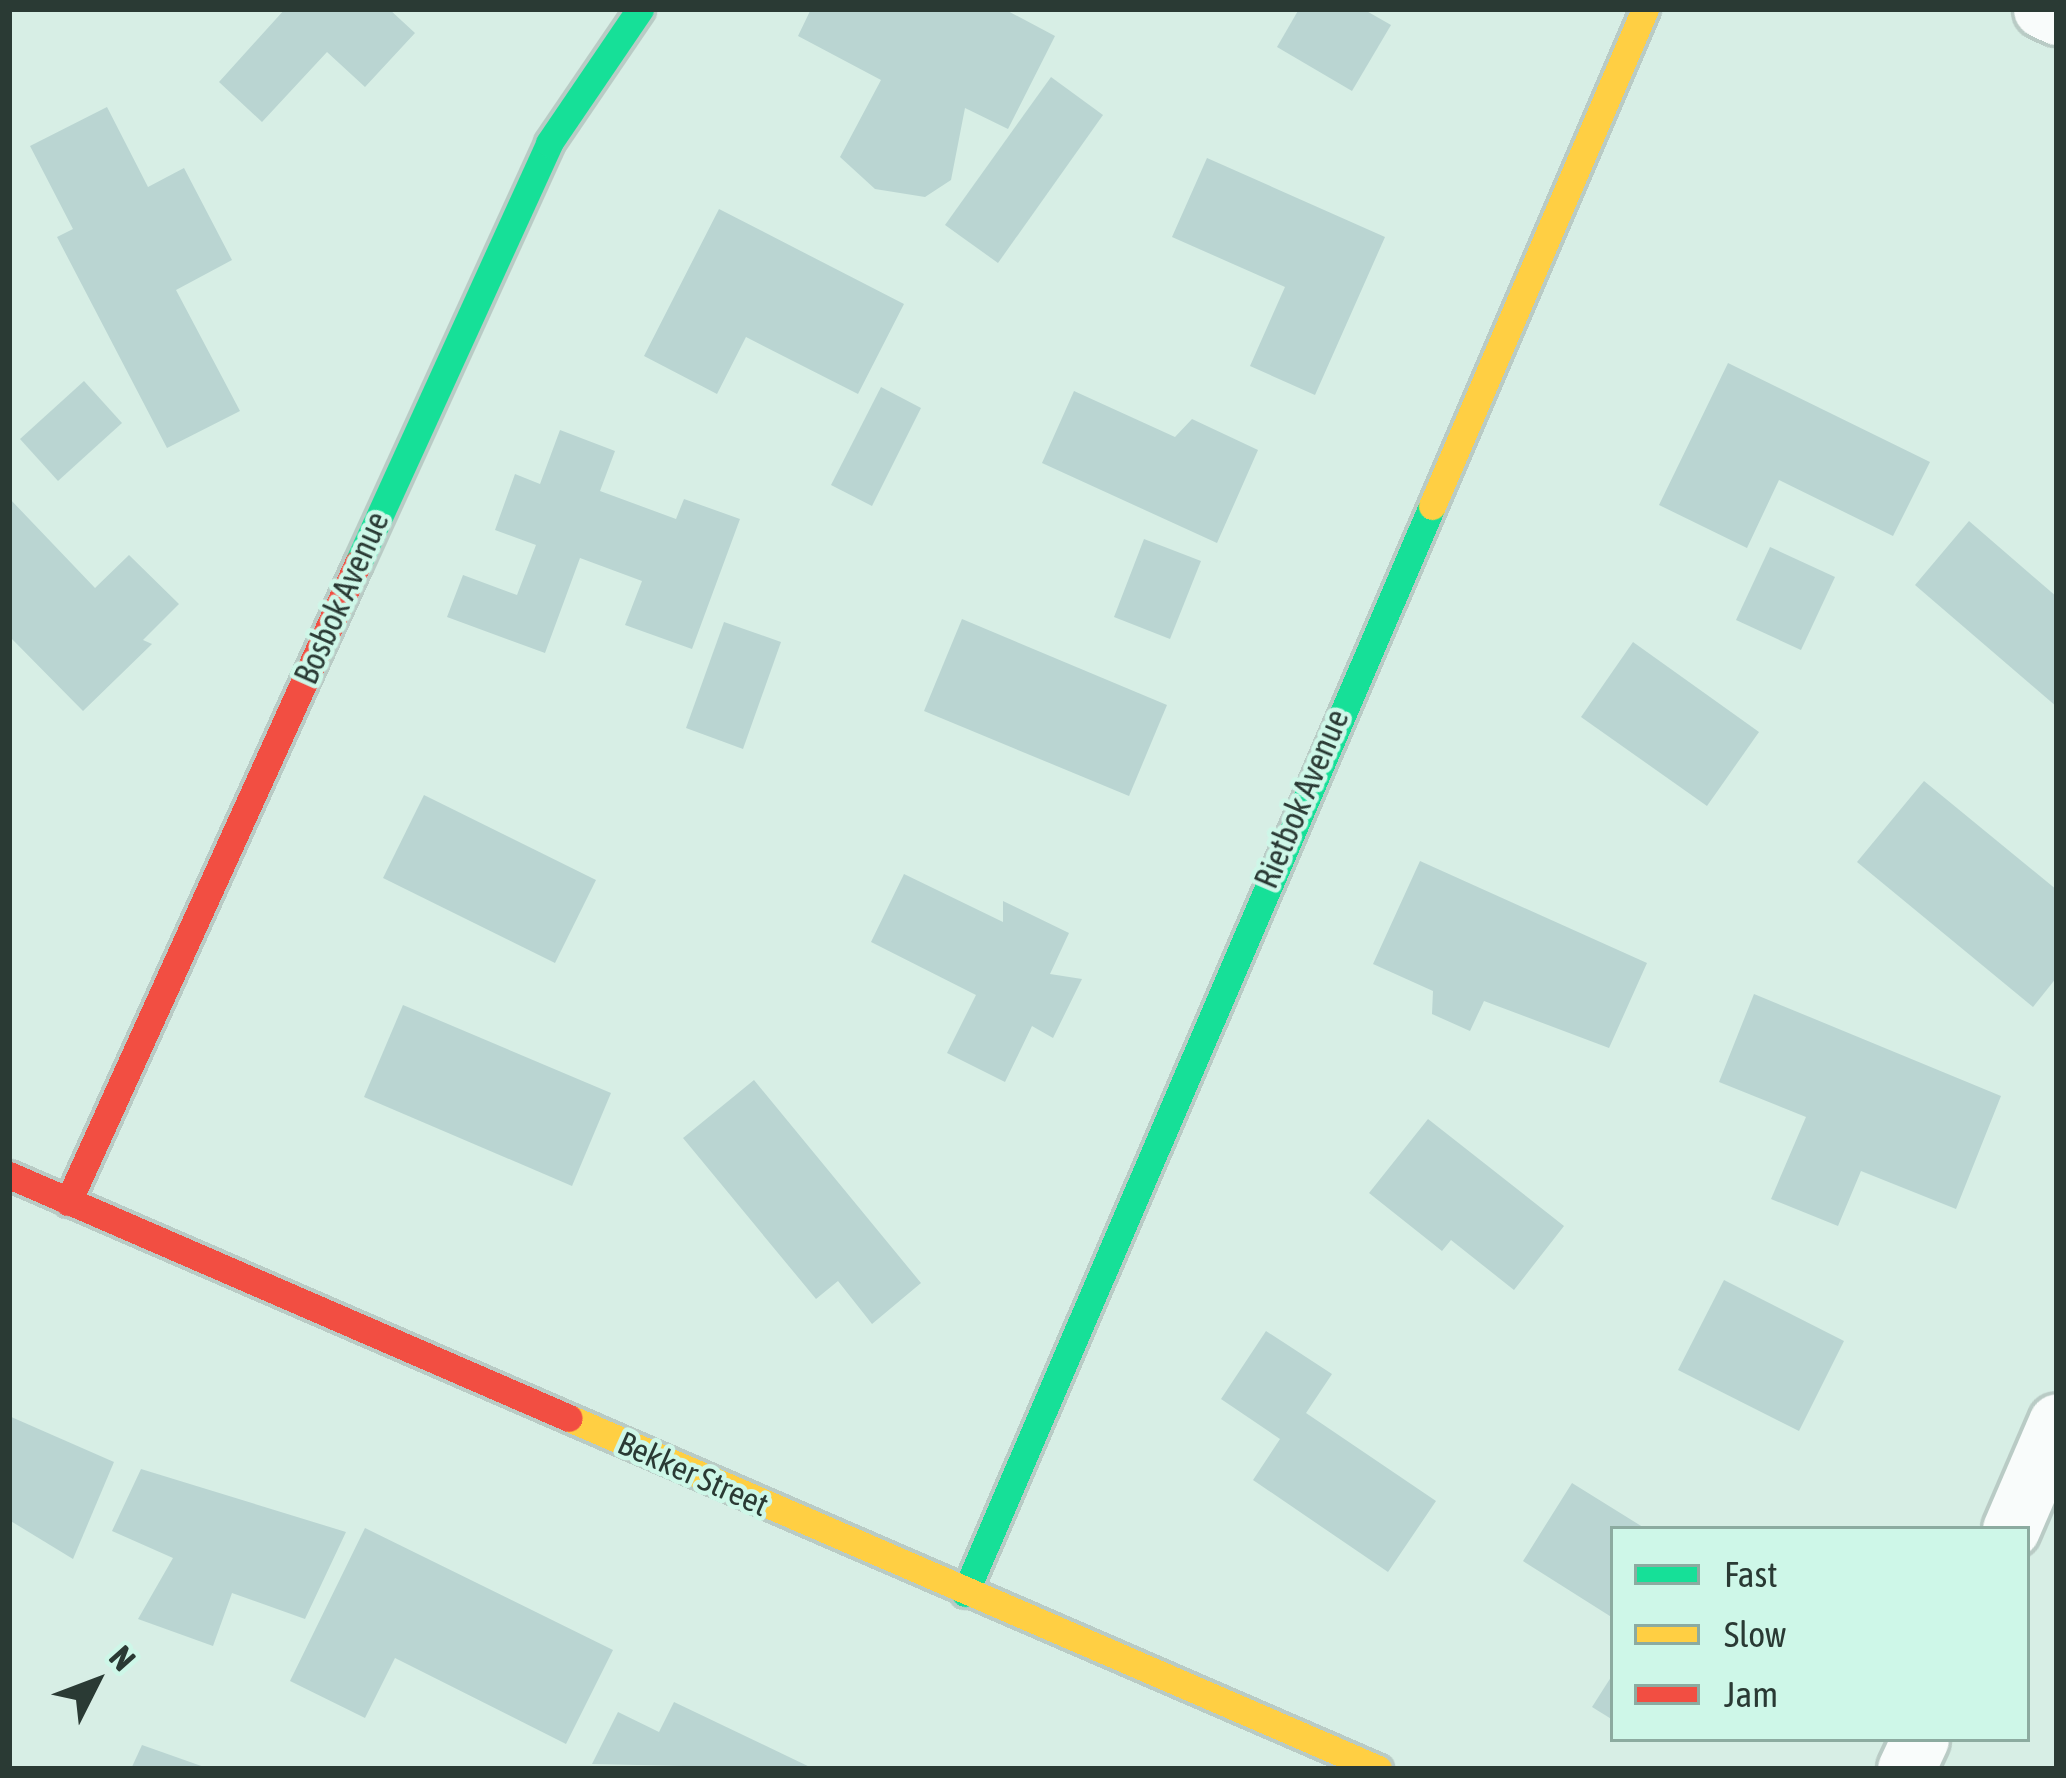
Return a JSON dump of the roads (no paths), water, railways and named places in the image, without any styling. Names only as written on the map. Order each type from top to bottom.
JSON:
[{"type":"street","name":"Bosbok Avenue","points":[[68,1202],[549,143],[640,9]]},
{"type":"street","name":"Rietbok Avenue","points":[[965,1593],[1645,9]]},
{"type":"street","points":[[2042,9],[2057,16]]},
{"type":"street","name":"Bekker Street","points":[[9,1175],[1378,1769]]},
{"type":"street","points":[[2012,1526],[2057,1422]]}]
